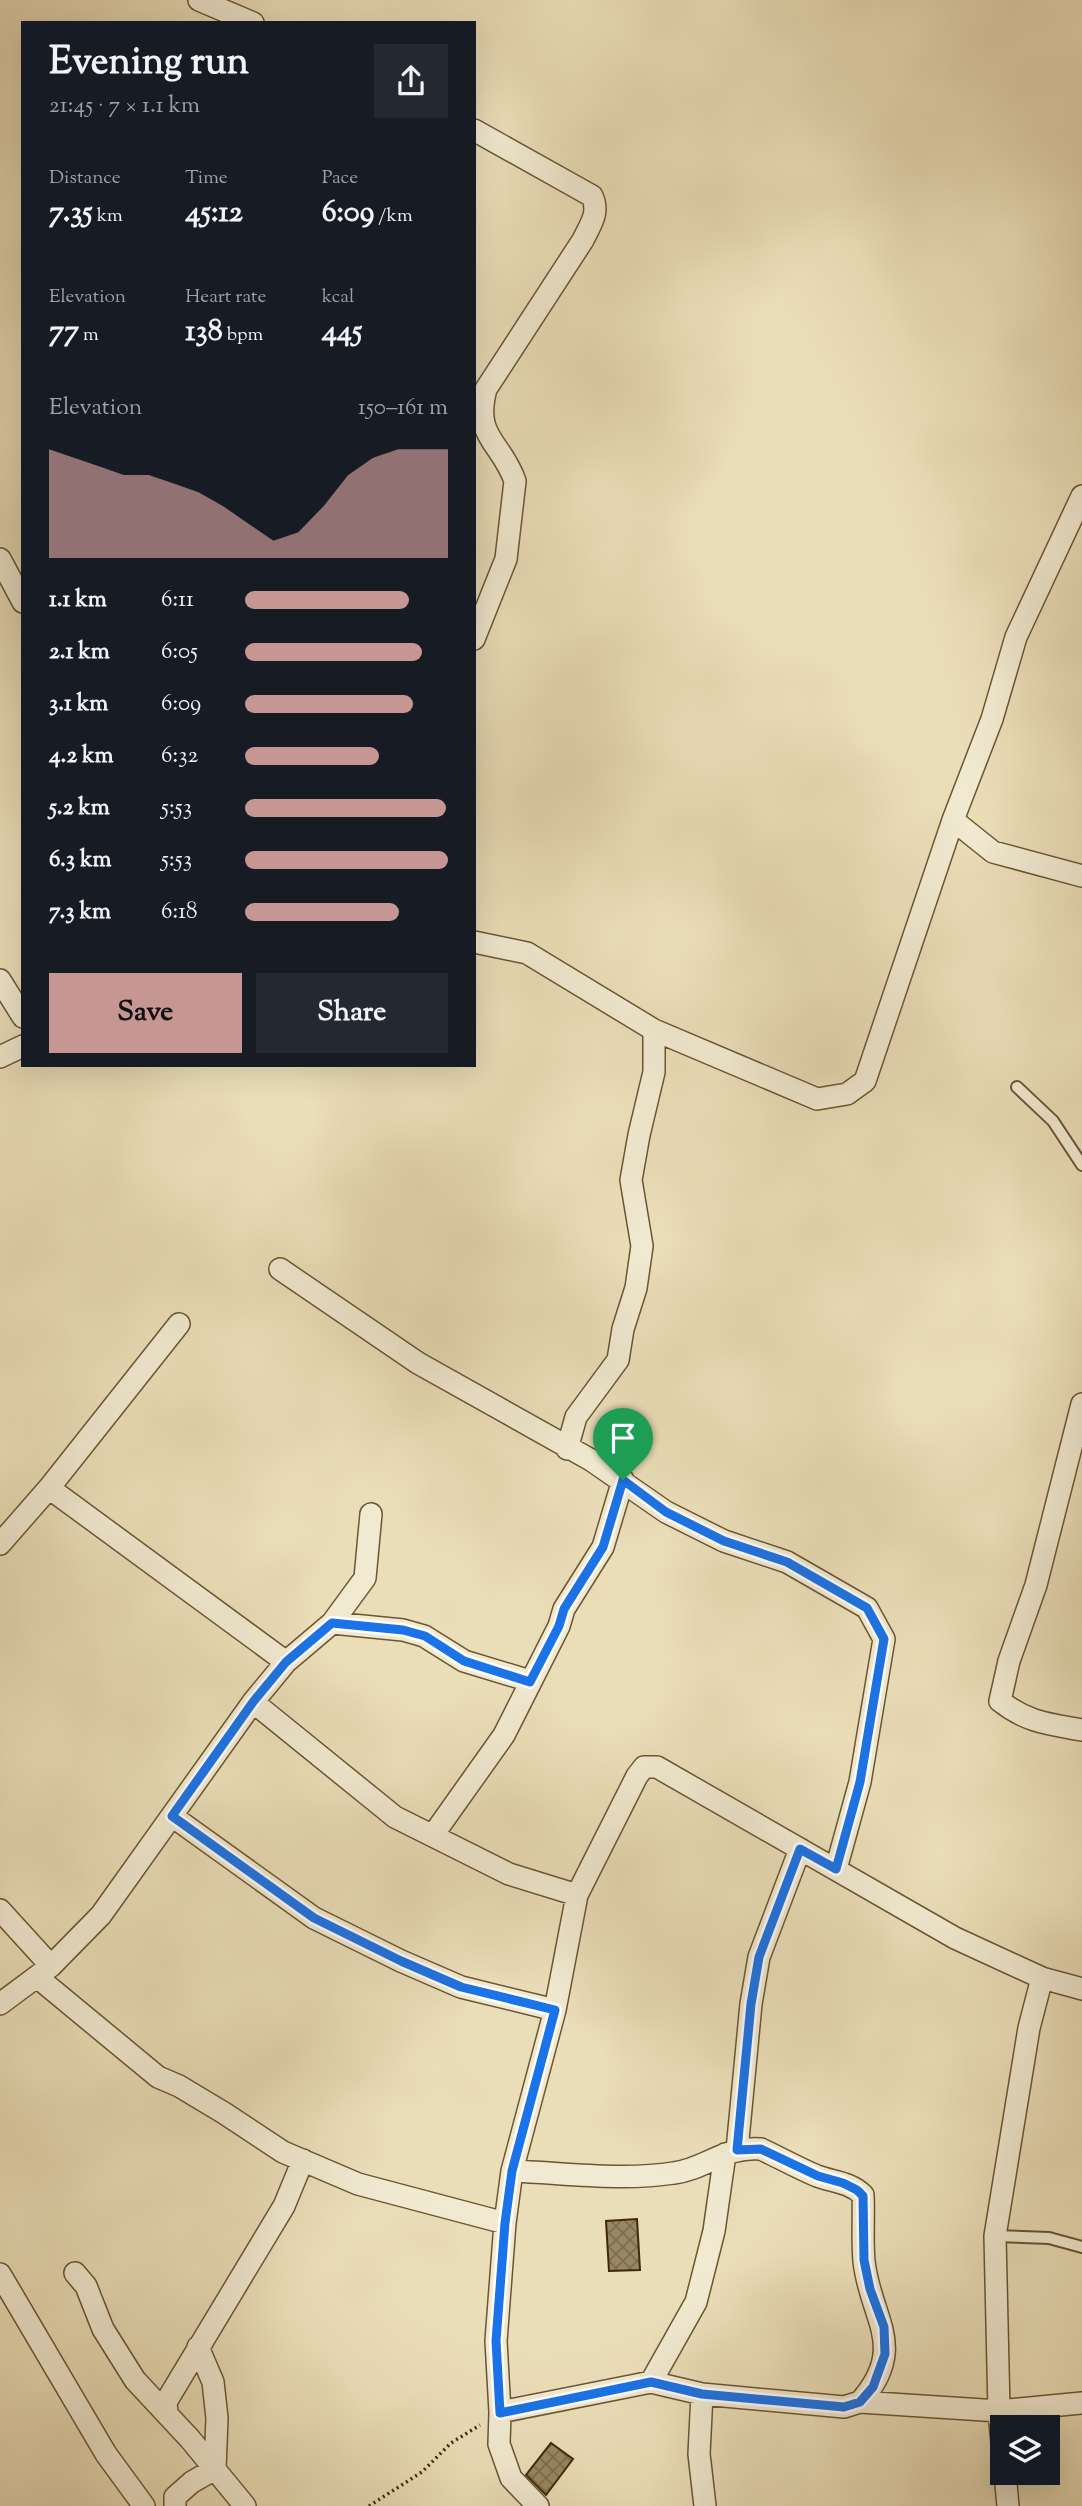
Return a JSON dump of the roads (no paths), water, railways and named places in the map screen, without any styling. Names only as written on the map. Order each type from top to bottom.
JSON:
[{"type":"street","points":[[199,0],[248,21]]},
{"type":"street","points":[[476,131],[592,197],[597,206],[595,217],[583,240],[486,389],[482,404],[482,422],[515,481],[506,559],[476,634]]},
{"type":"street","points":[[476,942],[527,953],[654,1030],[817,1099],[847,1094],[866,1082],[953,820],[992,719],[1016,637],[1082,496]]},
{"type":"street","points":[[0,559],[21,598]]},
{"type":"street","points":[[953,820],[993,852],[1082,876]]},
{"type":"street","points":[[0,979],[21,1014]]},
{"type":"street","points":[[567,1449],[576,1417],[618,1360],[623,1329],[636,1288],[642,1246],[631,1180],[654,1072],[654,1030]]},
{"type":"street","points":[[0,1057],[21,1047]]},
{"type":"street","points":[[280,1269],[418,1363],[567,1449],[591,1460],[666,1512],[709,1535],[787,1562],[867,1608],[884,1639],[860,1782],[836,1869]]},
{"type":"street","points":[[0,1544],[49,1488],[179,1325]]},
{"type":"street","points":[[1082,1404],[1036,1585],[1009,1661],[1000,1701],[1017,1714],[1036,1721],[1082,1730]]},
{"type":"street","points":[[433,1835],[504,1735],[559,1626],[564,1609],[603,1547],[623,1480]]},
{"type":"street","points":[[49,1488],[286,1662]]},
{"type":"street","points":[[0,2004],[44,1971],[101,1915],[253,1702],[286,1662],[332,1623],[365,1578],[371,1514]]},
{"type":"street","points":[[332,1623],[403,1630],[425,1636],[464,1661],[530,1682]]},
{"type":"street","points":[[253,1702],[395,1817],[509,1874],[577,1895]]},
{"type":"street","points":[[538,2506],[511,2478],[499,2444],[496,2341],[512,2171],[555,2010],[577,1895],[637,1776],[644,1768],[657,1767],[955,1938],[1042,1978],[1082,1989]]},
{"type":"street","points":[[172,1816],[314,1918],[461,1987],[555,2010]]},
{"type":"street","points":[[651,2382],[696,2302],[731,2152],[759,1957],[800,1849]]},
{"type":"street","points":[[0,1910],[44,1971],[158,2077],[224,2113],[283,2152],[358,2184],[505,2223]]},
{"type":"street","points":[[999,2415],[996,2236],[1029,2028],[1042,1978]]},
{"type":"street","points":[[512,2171],[644,2176],[677,2173],[731,2152],[761,2149],[818,2176],[857,2190],[863,2196],[864,2260],[870,2289],[884,2327],[885,2354],[873,2387],[860,2402]]},
{"type":"street","points":[[167,2413],[166,2402],[284,2206],[303,2160]]},
{"type":"street","points":[[75,2273],[86,2286],[103,2329],[135,2380],[167,2413],[245,2506]]},
{"type":"street","points":[[0,2274],[106,2454],[144,2506]]},
{"type":"street","points":[[198,2347],[213,2382],[217,2418],[215,2469]]},
{"type":"street","points":[[500,2413],[651,2382],[702,2394],[844,2407],[860,2402],[999,2411],[1082,2403]]},
{"type":"street","points":[[702,2394],[699,2454],[705,2506]]},
{"type":"street","points":[[175,2506],[175,2497],[192,2482],[215,2469]]},
{"type":"street","points":[[1005,2485],[1008,2506]]},
{"type":"lane","points":[[1017,1087],[1053,1121],[1082,1165]]},
{"type":"lane","points":[[996,2236],[1049,2238],[1082,2247]]}]
